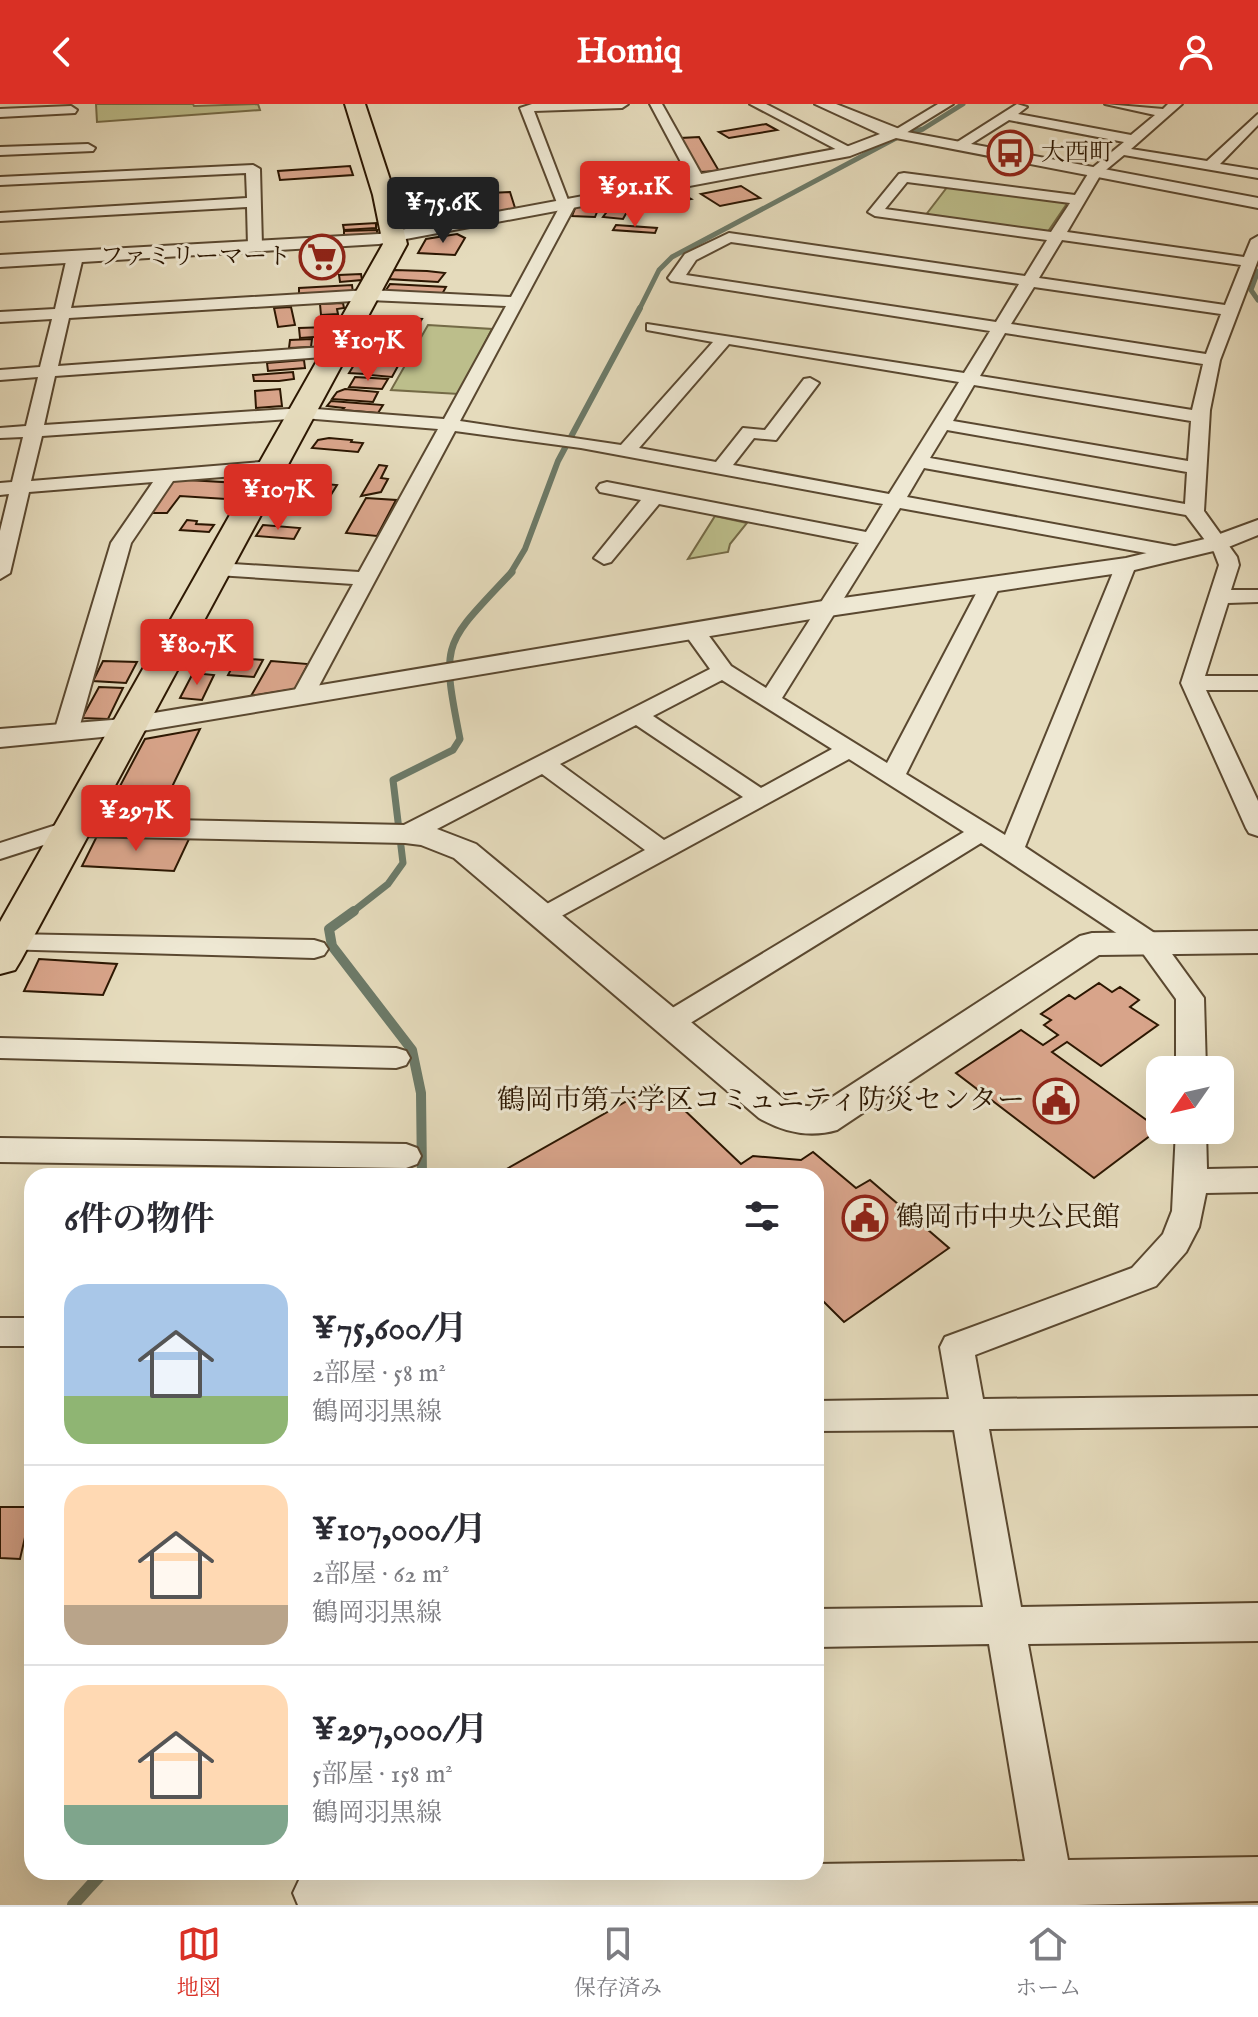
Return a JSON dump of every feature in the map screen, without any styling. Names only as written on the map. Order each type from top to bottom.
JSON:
[{"type":"main road","points":[[5,951],[388,261],[395,237],[355,104]]},
{"type":"street","points":[[302,697],[566,204],[526,108],[622,104]]},
{"type":"street","points":[[656,104],[697,179]]},
{"type":"street","points":[[756,104],[850,151]]},
{"type":"street","points":[[823,104],[896,133],[1258,203]]},
{"type":"street","points":[[0,261],[395,237],[850,151],[896,133],[947,104]]},
{"type":"street","points":[[958,146],[1025,104]]},
{"type":"street","points":[[1111,104],[1170,108]]},
{"type":"street","points":[[768,701],[829,608],[1096,172],[1170,108]]},
{"type":"street","points":[[0,113],[71,110]]},
{"type":"street","points":[[1007,116],[1135,140]]},
{"type":"street","points":[[1210,166],[1258,118]]},
{"type":"street","points":[[0,151],[88,148]]},
{"type":"street","points":[[1122,151],[1258,174]]},
{"type":"street","points":[[0,181],[253,169],[255,246]]},
{"type":"street","points":[[1078,200],[904,177],[875,212],[1249,262]]},
{"type":"street","points":[[0,217],[255,202]]},
{"type":"street","points":[[1212,360],[676,278],[690,257],[729,237],[1231,311]]},
{"type":"street","points":[[1258,240],[1249,262],[1254,283],[1231,311],[1212,360],[1201,417],[1194,511],[1197,523],[1228,555],[1229,565],[1192,683],[1250,792],[1258,828]]},
{"type":"street","points":[[0,573],[4,542],[21,488],[75,257]]},
{"type":"street","points":[[0,317],[369,295],[516,302]]},
{"type":"street","points":[[653,327],[1201,417]]},
{"type":"street","points":[[626,451],[725,339]]},
{"type":"street","points":[[0,375],[337,351]]},
{"type":"street","points":[[721,469],[749,432],[770,436],[810,383]]},
{"type":"street","points":[[0,433],[303,413],[449,425],[572,441],[721,469]]},
{"type":"street","points":[[941,424],[1198,468]]},
{"type":"street","points":[[918,461],[1194,511]]},
{"type":"street","points":[[0,489],[273,467]]},
{"type":"street","points":[[721,469],[732,492],[871,539]]},
{"type":"street","points":[[66,732],[121,543],[167,475]]},
{"type":"street","points":[[607,488],[654,497],[732,492],[894,501],[1179,553]]},
{"type":"street","points":[[604,558],[654,497]]},
{"type":"street","points":[[0,738],[132,724],[829,608],[1126,565],[1217,543],[1256,530]]},
{"type":"street","points":[[1011,850],[1126,565]]},
{"type":"street","points":[[217,569],[364,579]]},
{"type":"street","points":[[892,777],[990,586]]},
{"type":"street","points":[[1220,597],[1258,596]]},
{"type":"street","points":[[693,630],[723,671],[1011,850],[1149,942],[1190,998],[1191,1056]]},
{"type":"street","points":[[397,834],[544,764],[723,671]]},
{"type":"street","points":[[1192,683],[1258,683]]},
{"type":"street","points":[[636,715],[760,798]]},
{"type":"street","points":[[543,917],[848,750]]},
{"type":"street","points":[[544,764],[663,851]]},
{"type":"street","points":[[0,851],[75,827],[397,834],[448,843],[465,851],[772,1109],[786,1117],[824,1120],[1092,944],[1258,942]]},
{"type":"street","points":[[669,1023],[981,832]]},
{"type":"street","points":[[5,951],[314,949]]},
{"type":"street","points":[[0,1048],[396,1058]]},
{"type":"street","points":[[1051,1893],[957,1347],[1144,1277],[1162,1260],[1183,1232],[1192,1200],[1191,1144]]},
{"type":"street","points":[[0,1150],[406,1156]]},
{"type":"street","points":[[1192,1181],[1258,1180]]},
{"type":"street","points":[[0,1332],[24,1332]]},
{"type":"street","points":[[824,1416],[1258,1411]]},
{"type":"street","points":[[824,1628],[1258,1622]]},
{"type":"street","points":[[316,1890],[1051,1893],[1258,1879]]},
{"type":"green space","points":[[96,104],[258,104],[260,110],[97,122]]},
{"type":"green space","points":[[948,186],[1068,202],[1047,233],[925,216]]},
{"type":"green space","points":[[428,325],[492,329],[459,394],[391,390]]},
{"type":"green space","points":[[715,516],[747,523],[730,544],[728,552],[688,559]]},
{"type":"building","points":[[766,124],[777,130],[729,138],[719,132]]},
{"type":"building","points":[[699,137],[719,171],[700,172],[681,138]]},
{"type":"building","points":[[350,166],[353,175],[280,180],[278,171]]},
{"type":"building","points":[[607,167],[618,190],[588,191],[582,179],[590,178],[586,168]]},
{"type":"building","points":[[741,186],[760,198],[720,206],[701,194]]},
{"type":"building","points":[[510,192],[516,211],[496,212],[490,193]]},
{"type":"building","points":[[680,193],[691,199],[647,207],[636,201]]},
{"type":"building","points":[[576,206],[599,207],[595,217],[572,216]]},
{"type":"building","points":[[609,209],[628,210],[623,219],[603,217]]},
{"type":"building","points":[[441,214],[445,222],[413,225],[409,217]]},
{"type":"building","points":[[376,223],[376,228],[344,230],[343,225]]},
{"type":"building","points":[[616,225],[657,228],[655,233],[613,230]]},
{"type":"building","points":[[377,230],[377,236],[344,237],[344,231]]},
{"type":"building","points":[[457,234],[465,238],[455,255],[418,253],[426,239]]},
{"type":"building","name":"ファミリーマート","points":[[342,249],[344,261],[302,264],[301,252]]},
{"type":"building","points":[[394,270],[445,273],[438,282],[388,279]]},
{"type":"building","points":[[361,274],[362,280],[340,282],[339,275]]},
{"type":"building","points":[[390,284],[446,287],[441,296],[384,293]]},
{"type":"building","points":[[352,285],[353,293],[299,296],[299,288]]},
{"type":"building","points":[[343,303],[344,308],[337,309],[338,314],[321,315],[320,304]]},
{"type":"building","points":[[291,307],[295,325],[278,327],[274,308]]},
{"type":"building","points":[[378,317],[422,319],[415,331],[368,328]]},
{"type":"building","points":[[328,327],[329,336],[300,338],[299,328]]},
{"type":"building","points":[[389,332],[419,333],[415,339],[386,337]]},
{"type":"building","points":[[385,338],[417,340],[408,356],[375,353]]},
{"type":"building","points":[[312,339],[311,347],[289,348],[290,340]]},
{"type":"building","points":[[382,358],[398,359],[393,365],[398,366],[392,377],[370,375]]},
{"type":"building","points":[[304,360],[305,368],[268,371],[267,363]]},
{"type":"building","points":[[357,360],[373,361],[365,374],[349,373]]},
{"type":"building","points":[[293,372],[294,379],[279,381],[254,381],[253,375]]},
{"type":"building","points":[[355,377],[388,379],[382,389],[349,387]]},
{"type":"building","points":[[280,389],[282,406],[256,408],[255,391]]},
{"type":"building","points":[[345,389],[378,392],[373,402],[332,399],[337,392]]},
{"type":"building","points":[[331,401],[383,405],[378,413],[327,406]]},
{"type":"building","points":[[329,438],[363,443],[358,452],[312,448],[318,440]]},
{"type":"building","points":[[379,465],[387,466],[381,478],[388,479],[381,492],[361,496]]},
{"type":"building","points":[[192,475],[189,480],[239,483],[226,499],[180,496],[167,513],[148,513],[170,480]]},
{"type":"building","points":[[302,482],[337,485],[329,498],[294,495]]},
{"type":"building","points":[[366,498],[396,500],[377,536],[346,533]]},
{"type":"building","points":[[187,520],[214,525],[209,532],[180,530]]},
{"type":"building","points":[[263,525],[300,528],[294,539],[256,536]]},
{"type":"building","points":[[237,658],[263,660],[254,677],[228,675]]},
{"type":"building","points":[[103,661],[137,662],[126,683],[93,681]]},
{"type":"building","points":[[271,661],[308,664],[295,689],[251,696]]},
{"type":"building","points":[[193,673],[214,675],[202,700],[180,698]]},
{"type":"building","points":[[99,687],[123,688],[108,719],[82,718]]},
{"type":"building","points":[[200,729],[171,789],[120,786],[145,739]]},
{"type":"building","points":[[119,792],[176,794],[168,814],[110,812]]},
{"type":"building","points":[[98,834],[189,839],[174,871],[82,866]]},
{"type":"building","points":[[39,959],[117,964],[103,995],[24,991]]},
{"type":"building","name":"鶴岡市第六学区コミュニティ防災センター","points":[[1099,983],[1112,992],[1120,987],[1139,1000],[1130,1007],[1158,1025],[1101,1066],[1067,1042],[1052,1052],[1146,1120],[1146,1139],[1094,1178],[956,1073],[1021,1030],[1043,1045],[1058,1035],[1044,1025],[1051,1020],[1041,1014],[1069,995],[1075,999]]},
{"type":"building","name":"鶴岡市中央公民館","points":[[657,1084],[741,1164],[753,1156],[801,1160],[813,1152],[856,1188],[870,1180],[949,1248],[844,1322],[824,1302],[824,1168],[508,1168]]},
{"type":"building","points":[[0,1507],[24,1507],[24,1542],[20,1559],[0,1558]]},
{"type":"waterway","points":[[640,308],[659,270],[672,257],[898,137],[923,129],[963,104]]},
{"type":"waterway","points":[[1258,271],[1251,290],[1258,300]]},
{"type":"waterway","points":[[510,574],[525,549],[558,461],[640,308]]},
{"type":"waterway","points":[[351,913],[388,884],[403,863],[393,780],[453,750],[460,739],[450,681],[453,645],[472,615],[512,572]]},
{"type":"waterway","points":[[354,911],[329,929],[332,946],[412,1050],[421,1093],[422,1168]]},
{"type":"waterway","points":[[73,1905],[96,1880]]},
{"type":"place","name":"大西町","points":[[1010,153]]},
{"type":"place","name":"ファミリーマート","points":[[322,257]]},
{"type":"place","name":"鶴岡市第六学区コミュニティ防災センター","points":[[1056,1101]]},
{"type":"place","name":"鶴岡市中央公民館","points":[[865,1218]]}]
